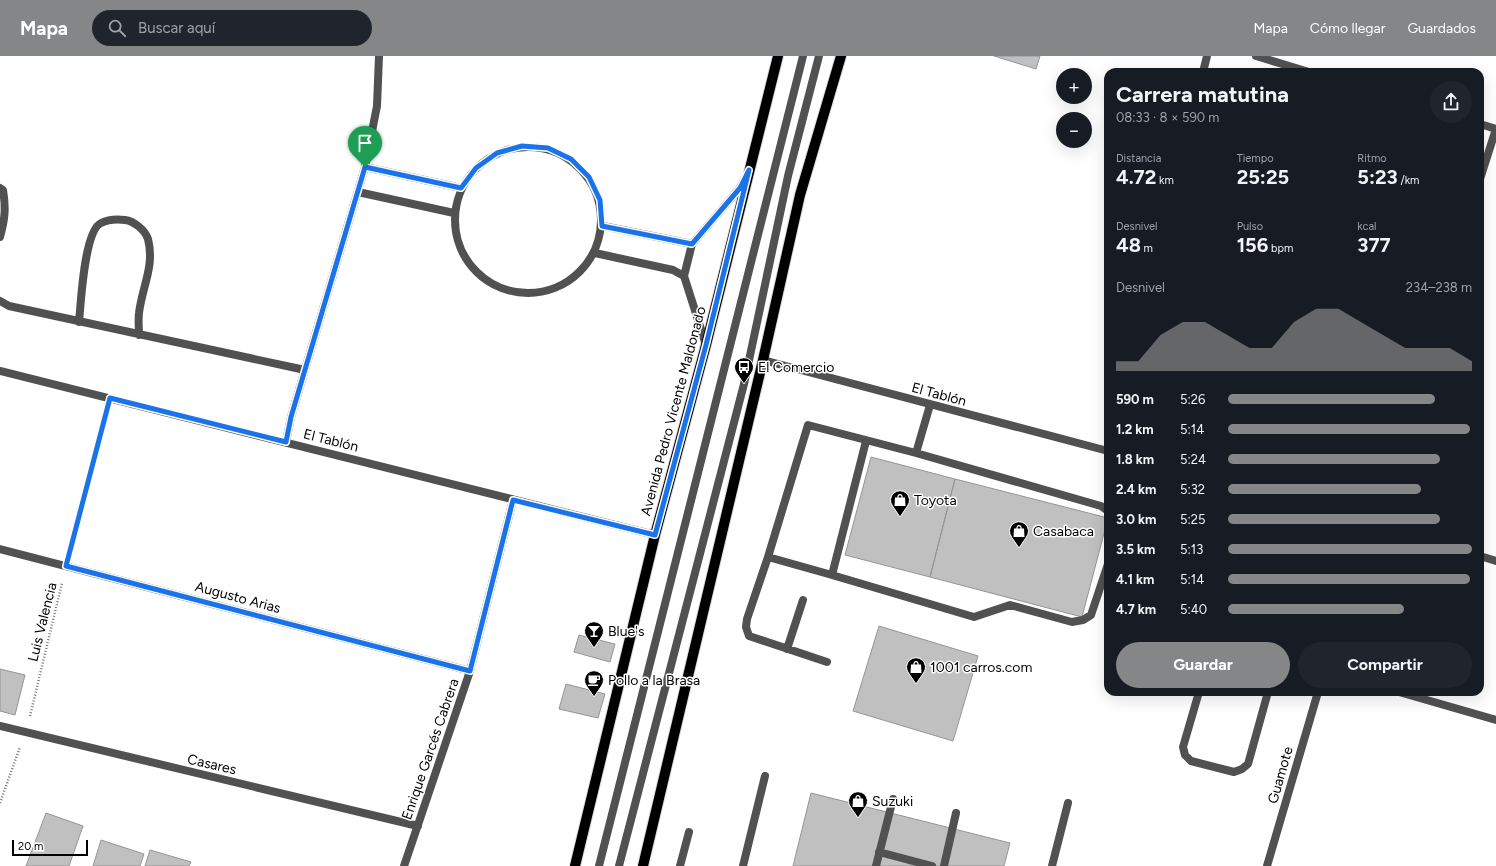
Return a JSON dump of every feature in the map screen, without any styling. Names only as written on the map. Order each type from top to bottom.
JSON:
[{"type":"main road","name":"Avenida Pedro Vicente Maldonado","points":[[575,866],[655,535],[706,345],[778,56]]},
{"type":"main road","points":[[643,866],[763,360],[800,195],[841,56]]},
{"type":"street","points":[[286,442],[291,417],[365,167],[377,106],[379,56]]},
{"type":"street","points":[[599,866],[803,56]]},
{"type":"street","points":[[619,866],[744,384],[788,176],[819,56]]},
{"type":"street","points":[[1204,68],[1207,56]]},
{"type":"street","points":[[1256,56],[1296,68]]},
{"type":"street","points":[[1484,125],[1496,129],[1484,166]]},
{"type":"street","points":[[522,146],[548,148],[571,159],[589,177],[600,200],[602,226],[595,253],[580,273],[558,288],[534,294],[508,291],[485,280],[467,262],[456,238],[454,213],[461,188],[476,168],[497,153],[522,146]]},
{"type":"street","points":[[365,167],[461,188]]},
{"type":"street","points":[[706,345],[684,276],[692,244],[740,188],[749,170]]},
{"type":"street","points":[[0,188],[3,190],[6,206],[0,237]]},
{"type":"street","points":[[358,192],[454,213]]},
{"type":"street","points":[[78,322],[87,249],[94,230],[100,223],[115,219],[129,221],[138,226],[147,237],[151,257],[147,284],[139,313],[139,335]]},
{"type":"street","points":[[602,226],[692,244]]},
{"type":"street","points":[[595,253],[672,270],[684,276]]},
{"type":"street","points":[[0,301],[9,306],[78,322],[305,370]]},
{"type":"street","name":"El Tablón","points":[[763,360],[1104,451]]},
{"type":"street","name":"El Tablón","points":[[0,371],[655,535]]},
{"type":"street","points":[[916,453],[930,405]]},
{"type":"street","points":[[827,662],[749,636],[746,627],[747,619],[768,557],[808,425],[916,453],[1101,506],[1104,508]]},
{"type":"street","points":[[832,575],[866,441]]},
{"type":"street","name":"Enrique Garcés Cabrera","points":[[404,866],[470,671],[513,500]]},
{"type":"street","name":"Augusto Arias","points":[[0,549],[470,671]]},
{"type":"street","points":[[768,557],[974,617],[1010,605],[1072,622],[1083,620],[1091,615],[1104,576]]},
{"type":"street","points":[[1484,557],[1496,561]]},
{"type":"street","points":[[787,649],[803,600]]},
{"type":"street","points":[[1198,696],[1183,747],[1185,755],[1191,761],[1234,772],[1242,769],[1248,764],[1267,696]]},
{"type":"street","name":"Guamote","points":[[1267,866],[1317,696]]},
{"type":"street","points":[[1413,696],[1496,720]]},
{"type":"street","name":"Casares","points":[[0,726],[418,826]]},
{"type":"street","points":[[743,866],[765,776]]},
{"type":"street","points":[[876,866],[893,799]]},
{"type":"street","points":[[1052,866],[1068,803]]},
{"type":"street","points":[[944,866],[956,813]]},
{"type":"street","points":[[680,866],[689,832]]},
{"type":"street","points":[[879,852],[932,866]]},
{"type":"path","name":"Luis Valencia","points":[[0,803],[25,733],[66,566],[110,398]]},
{"type":"building","points":[[994,56],[1040,56],[1036,69]]},
{"type":"building","name":"Toyota","points":[[871,457],[955,479],[930,577],[845,555]]},
{"type":"building","name":"Casabaca","points":[[955,479],[1104,517],[1104,533],[1082,617],[930,577]]},
{"type":"building","name":"1001 carros.com","points":[[879,626],[978,656],[953,741],[853,711]]},
{"type":"building","name":"Blue's","points":[[579,635],[615,644],[610,662],[574,652]]},
{"type":"building","points":[[0,669],[25,675],[15,715],[0,711]]},
{"type":"building","points":[[566,684],[605,694],[598,718],[559,709]]},
{"type":"building","name":"Suzuki","points":[[811,793],[1010,843],[1004,866],[793,866]]},
{"type":"building","points":[[46,813],[83,826],[69,866],[26,866]]},
{"type":"building","points":[[101,840],[144,854],[140,866],[93,866]]},
{"type":"building","points":[[150,850],[191,862],[189,866],[145,866]]},
{"type":"place","name":"El Comercio","points":[[744,384]]},
{"type":"place","name":"Toyota","points":[[900,517]]},
{"type":"place","name":"Casabaca","points":[[1019,548]]},
{"type":"place","name":"Blue's","points":[[594,648]]},
{"type":"place","name":"1001 carros.com","points":[[916,684]]},
{"type":"place","name":"Pollo a la Brasa","points":[[594,697]]},
{"type":"place","name":"Suzuki","points":[[858,818]]},
{"type":"route","points":[[522,146],[548,148],[571,159],[589,177],[600,200],[602,226],[680,243],[692,244],[740,188],[749,170],[706,345],[655,535],[513,500],[470,671],[66,566],[110,398],[286,442],[291,417],[365,167],[461,188],[476,168],[497,153],[522,146]]}]
